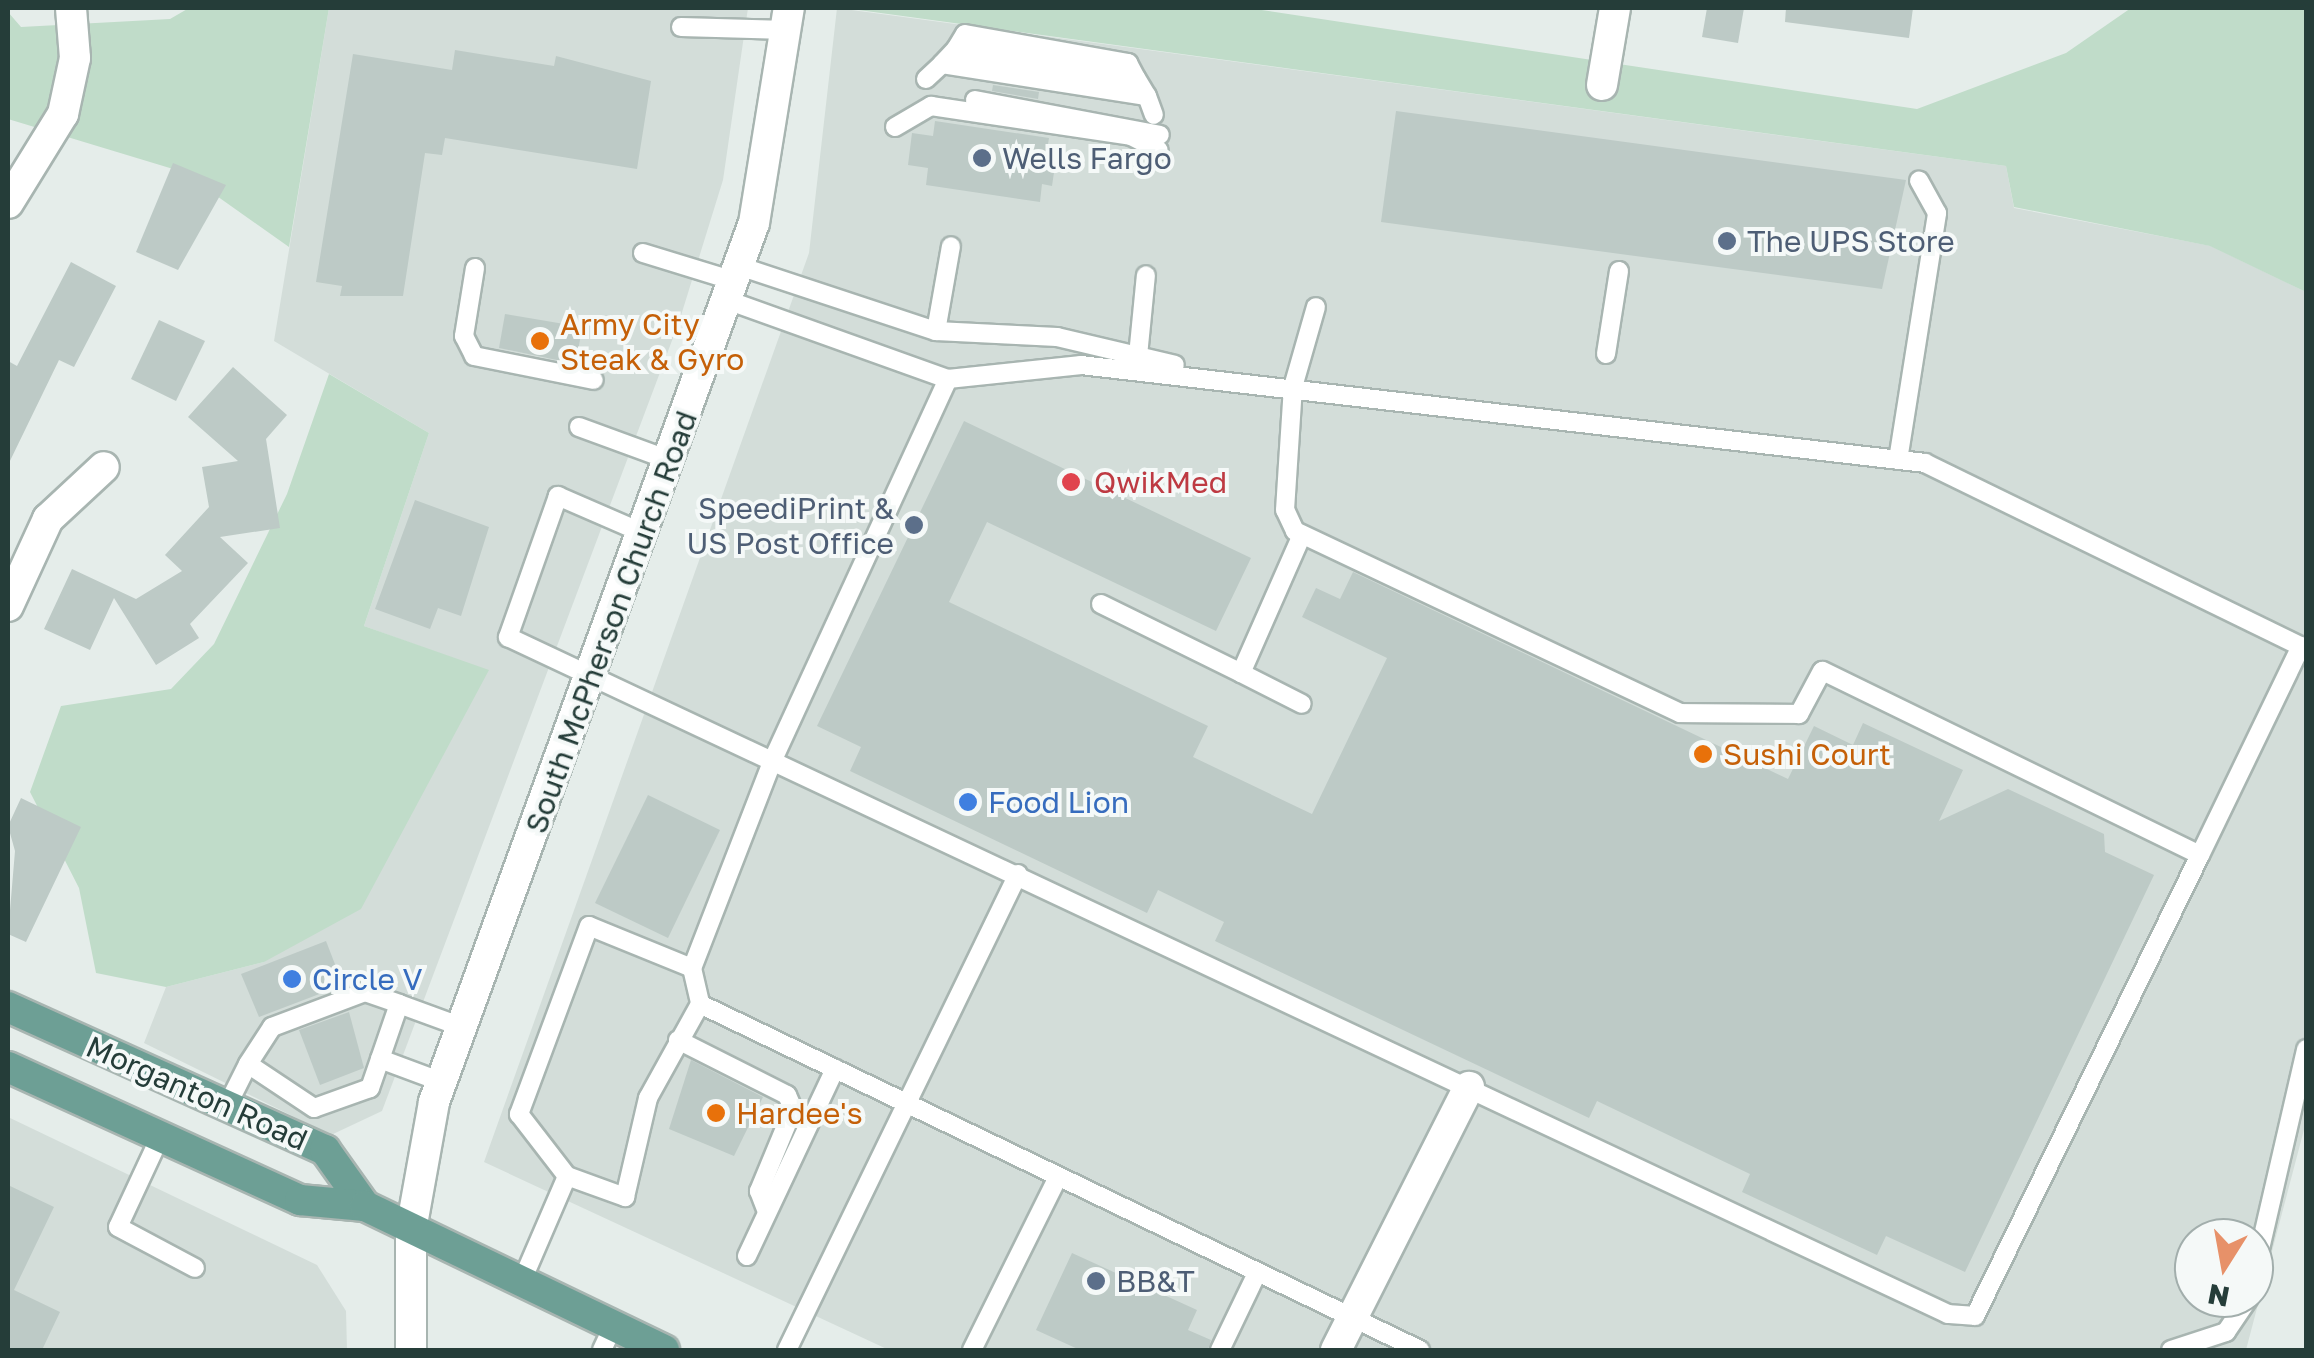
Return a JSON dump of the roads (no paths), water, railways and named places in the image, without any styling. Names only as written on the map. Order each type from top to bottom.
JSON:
[{"type":"main road","points":[[8,203],[63,114],[75,58],[71,8]]},
{"type":"main road","points":[[1602,85],[1615,8]]},
{"type":"main road","name":"South McPherson Church Road","points":[[411,1350],[410,1230],[442,1082],[733,282],[772,147],[788,19]]},
{"type":"main road","points":[[8,606],[48,519],[104,468]]},
{"type":"main road","name":"Morganton Road","points":[[8,1007],[325,1150],[365,1206]]},
{"type":"main road","name":"Morganton Road","points":[[8,1067],[300,1200],[365,1206],[521,1282],[608,1339],[664,1350]]},
{"type":"main road","points":[[1336,1350],[1470,1087]]},
{"type":"lane","points":[[682,26],[788,19]]},
{"type":"lane","points":[[926,79],[956,49],[1136,78],[1154,115]]},
{"type":"lane","points":[[942,64],[1147,96]]},
{"type":"lane","points":[[899,118],[931,106],[1159,143]]},
{"type":"lane","points":[[1898,460],[1937,213],[1919,182]]},
{"type":"lane","points":[[936,331],[950,246]]},
{"type":"lane","points":[[643,253],[733,282],[936,331],[1056,337],[1243,381]]},
{"type":"lane","points":[[476,268],[464,336],[474,356],[594,380]]},
{"type":"lane","points":[[1606,354],[1619,271]]},
{"type":"lane","points":[[1138,356],[1146,275]]},
{"type":"lane","points":[[643,534],[558,496],[508,637],[774,757],[1948,1314],[1975,1316],[2304,647],[1962,474],[1898,460],[1081,365],[948,379],[733,282]]},
{"type":"lane","points":[[1316,307],[1292,387],[1285,510],[1302,534],[1680,713],[1799,714],[1822,671],[2200,855]]},
{"type":"lane","points":[[692,968],[589,926],[518,1114],[567,1176],[625,1196],[648,1098],[700,1004],[692,968],[774,757],[948,379]]},
{"type":"lane","points":[[578,426],[669,460]]},
{"type":"lane","points":[[1241,673],[1302,534]]},
{"type":"lane","points":[[1101,604],[1302,704]]},
{"type":"lane","points":[[787,1350],[1018,874]]},
{"type":"lane","points":[[228,1106],[272,1027],[365,992],[462,1027]]},
{"type":"lane","points":[[248,1064],[314,1108],[370,1088],[400,1004]]},
{"type":"lane","points":[[700,1004],[1420,1350]]},
{"type":"lane","points":[[678,1040],[787,1095],[793,1109],[758,1191],[767,1212]]},
{"type":"lane","points":[[2267,1218],[2306,1049]]},
{"type":"lane","points":[[380,1059],[442,1082]]},
{"type":"lane","points":[[747,1256],[836,1069]]},
{"type":"lane","points":[[285,1132],[300,1098]]},
{"type":"lane","points":[[160,1137],[118,1227],[195,1268]]},
{"type":"lane","points":[[521,1282],[567,1176]]},
{"type":"lane","points":[[972,1350],[1058,1177]]},
{"type":"lane","points":[[1220,1350],[1256,1273]]},
{"type":"lane","points":[[2172,1350],[2226,1332],[2235,1318]]},
{"type":"place","name":"Wells Fargo","points":[[982,158]]},
{"type":"place","name":"The UPS Store","points":[[1727,241]]},
{"type":"place","name":"Army City Steak & Gyro","points":[[540,341]]},
{"type":"place","name":"QwikMed","points":[[1071,482]]},
{"type":"place","name":"SpeediPrint & US Post Office","points":[[914,525]]},
{"type":"place","name":"Sushi Court","points":[[1703,754]]},
{"type":"place","name":"Food Lion","points":[[968,802]]},
{"type":"place","name":"Circle V","points":[[292,979]]},
{"type":"place","name":"Hardee's","points":[[716,1113]]},
{"type":"place","name":"BB&T","points":[[1096,1281]]}]
